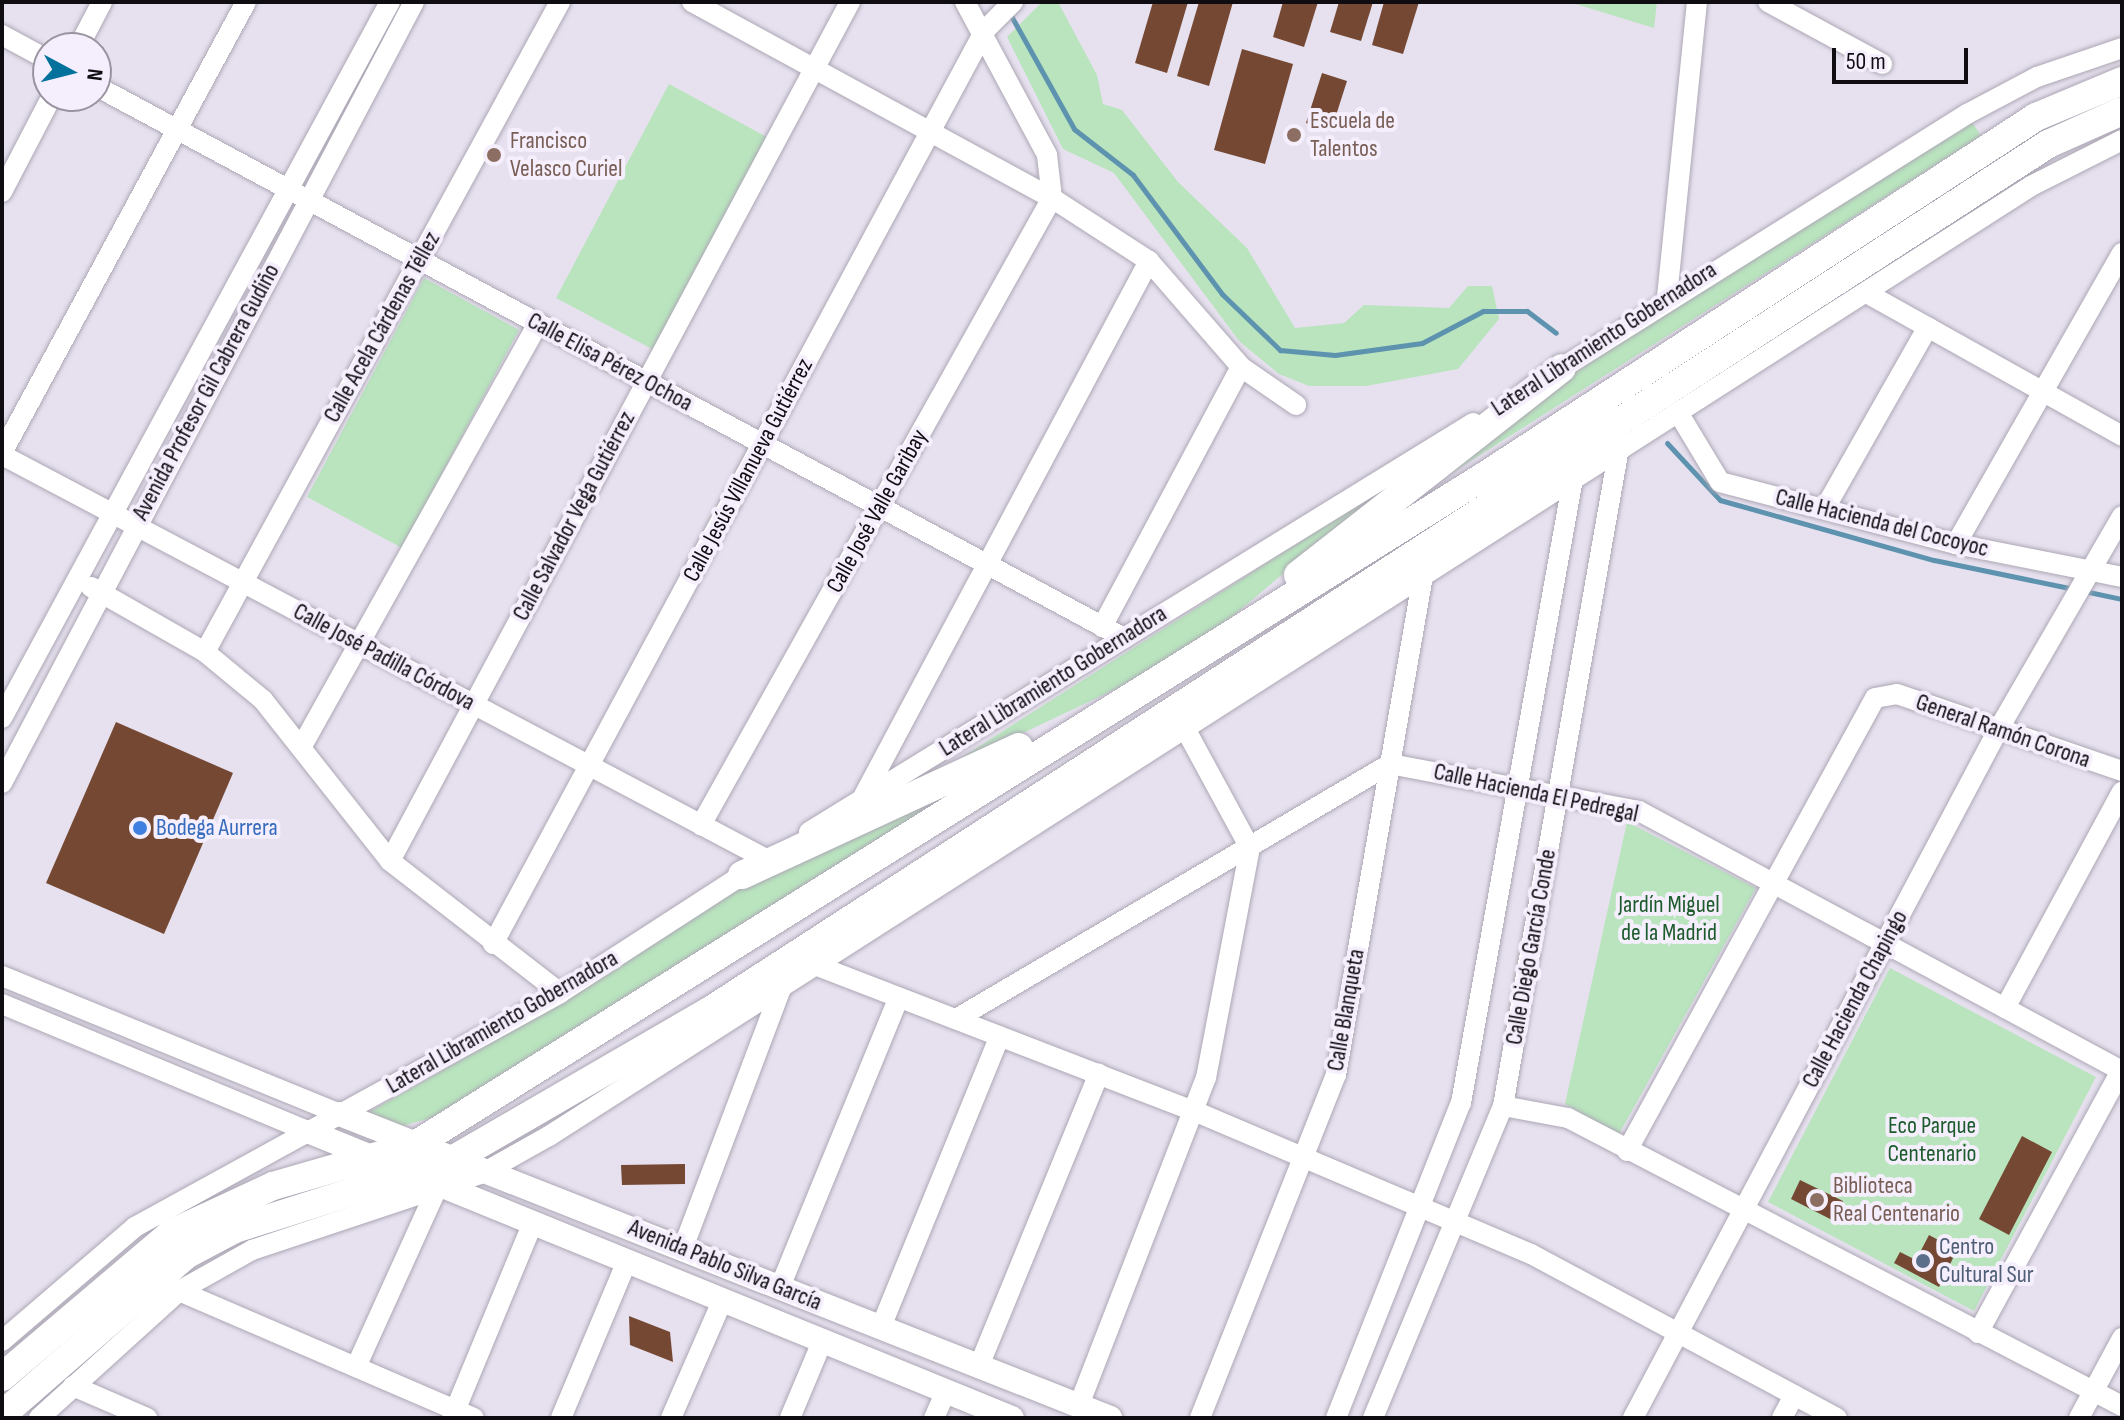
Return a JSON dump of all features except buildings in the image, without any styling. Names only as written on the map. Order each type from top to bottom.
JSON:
[{"type":"highway","points":[[2,1377],[172,1233],[273,1186],[415,1145],[690,980],[1107,707],[1254,618],[2036,117],[2122,81]]},
{"type":"highway","points":[[2,1415],[186,1255],[235,1229],[452,1160],[711,1010],[1181,722],[2048,144],[2122,111]]},
{"type":"highway","points":[[1254,618],[1327,548],[1562,368]]},
{"type":"highway","points":[[742,875],[1107,707]]},
{"type":"main road","name":"Avenida Pablo Silva García","points":[[340,1114],[1110,1418]]},
{"type":"main road","name":"Avenida Pablo Silva García","points":[[310,1132],[1012,1418]]},
{"type":"street","points":[[86,32],[102,2]]},
{"type":"street","points":[[2,454],[246,2]]},
{"type":"street","name":"Avenida Profesor Gil Cabrera Gudiño","points":[[2,718],[390,2]]},
{"type":"street","name":"Avenida Profesor Gil Cabrera Gudiño","points":[[2,783],[9,746],[100,592],[414,2]]},
{"type":"street","name":"Calle Acela Cárdenas Téllez","points":[[205,652],[560,2]]},
{"type":"street","name":"Calle Salvador Vega Gutiérrez","points":[[390,861],[850,2]]},
{"type":"street","points":[[965,2],[990,25],[1047,155],[1052,198]]},
{"type":"street","points":[[1667,297],[1697,2]]},
{"type":"street","points":[[1768,2],[1882,64]]},
{"type":"street","name":"Calle Jesús Villanueva Gutiérrez","points":[[493,944],[930,132],[990,25],[1012,3]]},
{"type":"street","points":[[703,5],[1052,198],[1149,261],[1241,367],[1296,405]]},
{"type":"street","points":[[2,35],[32,51]]},
{"type":"street","name":"Lateral Libramiento Gobernadora","points":[[2,1341],[135,1227],[560,993],[862,799],[1562,368],[1667,297],[1967,114],[2037,77],[2122,48]]},
{"type":"street","name":"Calle Elisa Pérez Ochoa","points":[[112,94],[1124,638]]},
{"type":"street","points":[[2,192],[44,112]]},
{"type":"street","points":[[39,1418],[179,1291],[252,1250],[483,1173],[815,965],[1181,722],[1422,581],[1679,414],[1870,295],[2031,186],[2122,140]]},
{"type":"street","name":"Calle José Valle Garibay","points":[[701,825],[1052,198]]},
{"type":"street","points":[[1956,544],[2122,253]]},
{"type":"street","points":[[862,799],[1149,261]]},
{"type":"street","points":[[1870,295],[2122,436]]},
{"type":"street","points":[[303,744],[538,323]]},
{"type":"street","points":[[1825,508],[1928,327]]},
{"type":"street","points":[[1102,627],[1241,367]]},
{"type":"street","name":"Calle Hacienda del Cocoyoc","points":[[1679,414],[1720,482],[2087,576],[2122,577]]},
{"type":"street","name":"Calle José Padilla Córdova","points":[[2,454],[766,859]]},
{"type":"street","name":"Calle Diego García Conde","points":[[1373,1418],[1503,1106],[1618,454]]},
{"type":"street","name":"Calle Diego García Conde","points":[[1336,1418],[1415,1205],[1461,1103],[1572,484]]},
{"type":"street","name":"Calle Hacienda Chapingo","points":[[1633,1418],[1998,730],[2122,516]]},
{"type":"street","points":[[77,579],[205,652],[303,744],[390,861],[560,993]]},
{"type":"street","name":"Calle Blanqueta","points":[[1200,1418],[1336,1075],[1422,581]]},
{"type":"street","name":"General Ramón Corona","points":[[1776,885],[1875,698],[1883,695],[2122,771]]},
{"type":"street","points":[[1079,1405],[1194,1111],[1250,848],[1181,722]]},
{"type":"street","points":[[956,1019],[1390,764]]},
{"type":"street","name":"Calle Hacienda El Pedregal","points":[[1390,764],[1639,811],[2122,1070]]},
{"type":"street","points":[[2005,1008],[2122,792]]},
{"type":"street","points":[[1627,1151],[1776,885]]},
{"type":"street","points":[[815,965],[1194,1111],[1455,1222],[1678,1333],[1837,1418]]},
{"type":"street","points":[[2,976],[340,1114]]},
{"type":"street","points":[[683,1248],[782,986]]},
{"type":"street","points":[[780,1287],[899,997]]},
{"type":"street","points":[[2,1004],[310,1132]]},
{"type":"street","points":[[881,1327],[1000,1036]]},
{"type":"street","points":[[1978,1333],[2122,1070]]},
{"type":"street","points":[[979,1366],[1099,1074]]},
{"type":"street","points":[[1503,1106],[1568,1118],[1742,1212],[2122,1406]]},
{"type":"street","points":[[356,1367],[438,1186]]},
{"type":"street","points":[[179,1291],[460,1415],[532,1225]]},
{"type":"street","points":[[561,1418],[626,1263]]},
{"type":"street","points":[[671,1418],[722,1301]]},
{"type":"street","points":[[2079,1418],[2122,1338]]},
{"type":"street","points":[[790,1418],[822,1342]]},
{"type":"street","points":[[73,1386],[147,1418]]},
{"type":"street","points":[[934,1418],[946,1391]]},
{"type":"street","points":[[1782,1418],[1794,1395]]},
{"type":"green space","points":[[1042,2],[1058,2],[1097,75],[1103,104],[1122,110],[1178,182],[1247,248],[1295,328],[1344,323],[1364,305],[1449,308],[1468,286],[1492,286],[1499,319],[1458,369],[1366,386],[1309,386],[1279,374],[1240,342],[1114,173],[1063,149],[1007,37]]},
{"type":"green space","points":[[1569,2],[1657,2],[1654,28]]},
{"type":"green space","points":[[669,84],[767,137],[654,350],[556,298]]},
{"type":"green space","points":[[1972,122],[1981,136],[1400,506],[1555,386],[1830,205]]},
{"type":"green space","points":[[424,278],[519,330],[402,548],[307,497]]},
{"type":"green space","points":[[1386,487],[1214,632],[1118,688],[934,775]]},
{"type":"green space","points":[[947,790],[947,797],[445,1114],[402,1126],[362,1116],[566,1001],[750,882]]},
{"type":"green space","name":"Jardín Miguel de la Madrid","points":[[1627,822],[1756,888],[1619,1134],[1565,1104]]},
{"type":"green space","name":"Eco Parque Centenario","points":[[1890,968],[2096,1077],[1974,1311],[1768,1202]]},
{"type":"waterway","points":[[1009,12],[1074,129],[1133,175],[1222,294],[1280,350],[1335,355],[1422,343],[1483,311],[1527,311],[1556,333]]},
{"type":"waterway","points":[[1667,443],[1720,500],[1934,560],[2074,589]]},
{"type":"waterway","points":[[2084,591],[2122,599]]},
{"type":"place","name":"Escuela de Talentos","points":[[1294,135]]},
{"type":"place","name":"Francisco Velasco Curiel","points":[[494,155]]},
{"type":"place","name":"Bodega Aurrera","points":[[140,828]]},
{"type":"place","name":"Biblioteca Real Centenario","points":[[1817,1200]]},
{"type":"place","name":"Centro Cultural Sur","points":[[1923,1261]]}]
